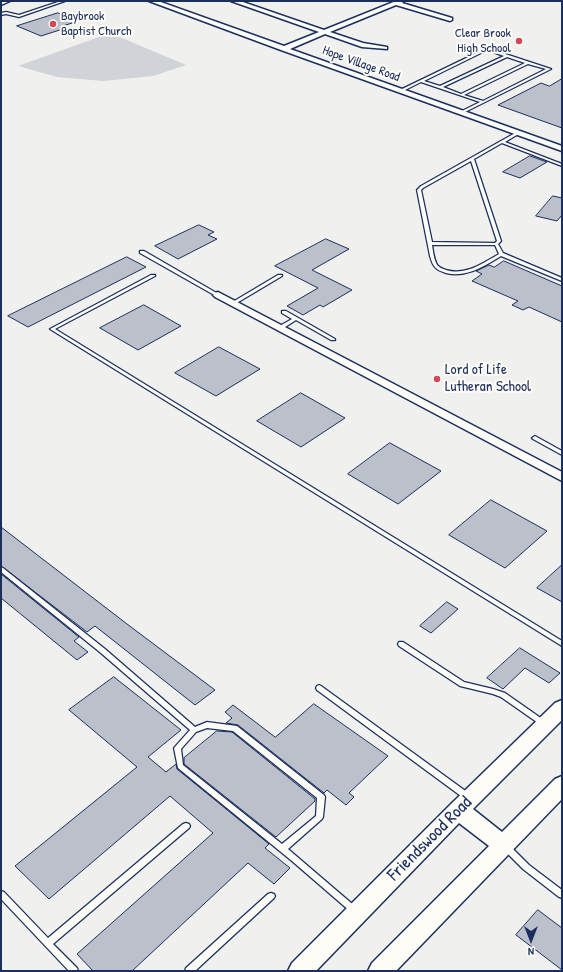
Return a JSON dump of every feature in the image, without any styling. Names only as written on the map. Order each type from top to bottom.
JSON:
[{"type":"main road","name":"Friendswood Road","points":[[300,971],[464,804],[562,708]]},
{"type":"main road","points":[[380,971],[562,785]]},
{"type":"main road","points":[[464,804],[504,845]]},
{"type":"street","points":[[1,3],[7,1]]},
{"type":"street","name":"Hope Village Road","points":[[152,1],[562,150]]},
{"type":"street","points":[[161,4],[171,1]]},
{"type":"street","points":[[234,1],[362,45],[385,48]]},
{"type":"street","points":[[283,49],[399,2],[450,19]]},
{"type":"street","points":[[218,295],[562,477]]},
{"type":"lane","points":[[1,14],[6,13],[19,16],[64,1]]},
{"type":"lane","points":[[400,91],[487,49],[548,69],[461,113]]},
{"type":"lane","points":[[440,87],[507,56]]},
{"type":"lane","points":[[461,94],[528,63]]},
{"type":"lane","points":[[422,81],[483,102]]},
{"type":"lane","points":[[501,254],[472,270],[461,273],[450,273],[437,268],[419,190],[422,186],[518,134]]},
{"type":"lane","points":[[502,142],[562,164]]},
{"type":"lane","points":[[472,159],[499,241],[496,244]]},
{"type":"lane","points":[[430,243],[496,244]]},
{"type":"lane","points":[[496,244],[501,254],[562,280]]},
{"type":"lane","points":[[142,252],[218,295]]},
{"type":"lane","points":[[153,276],[52,330],[562,644]]},
{"type":"lane","points":[[233,303],[280,276]]},
{"type":"lane","points":[[284,312],[332,339]]},
{"type":"lane","points":[[280,328],[295,319]]},
{"type":"lane","points":[[535,438],[562,453]]},
{"type":"lane","points":[[1,569],[103,650],[194,730]]},
{"type":"lane","points":[[401,644],[462,684],[503,695],[545,725]]},
{"type":"lane","points":[[319,688],[464,804]]},
{"type":"lane","points":[[282,848],[319,817],[321,797],[235,728],[207,725],[194,730],[176,748],[180,766],[282,848],[357,913]]},
{"type":"lane","points":[[48,943],[186,826]]},
{"type":"lane","points":[[504,845],[526,867],[562,895]]},
{"type":"lane","points":[[1,894],[74,971]]},
{"type":"lane","points":[[189,971],[271,896]]},
{"type":"shaded area","points":[[110,33],[186,65],[153,76],[103,81],[57,77],[18,66]]},
{"type":"building","name":"Baybrook Baptist Church","points":[[58,13],[78,21],[63,26],[66,28],[41,36],[17,26]]},
{"type":"building","points":[[562,79],[562,128],[498,105],[541,83],[549,86]]},
{"type":"building","points":[[530,156],[547,162],[520,178],[503,172]]},
{"type":"building","points":[[553,196],[562,198],[562,215],[557,221],[536,216]]},
{"type":"building","points":[[199,225],[214,232],[208,235],[217,239],[178,259],[155,246]]},
{"type":"building","points":[[326,239],[349,249],[312,270],[352,290],[323,307],[320,305],[303,315],[287,306],[318,288],[275,266]]},
{"type":"building","points":[[127,257],[146,267],[28,327],[8,316]]},
{"type":"building","points":[[504,261],[562,286],[562,322],[529,307],[523,310],[512,305],[518,301],[472,281],[482,274],[476,271],[489,265],[494,267]]},
{"type":"building","points":[[144,305],[181,326],[138,350],[100,328]]},
{"type":"building","points":[[219,347],[260,369],[216,396],[175,373]]},
{"type":"building","points":[[301,393],[345,418],[301,447],[257,421]]},
{"type":"building","points":[[390,443],[441,471],[398,504],[348,474]]},
{"type":"building","points":[[491,500],[547,531],[505,568],[449,535]]},
{"type":"building","points":[[1,527],[215,690],[195,705],[95,626],[87,632],[1,566]]},
{"type":"building","points":[[562,565],[562,602],[537,588]]},
{"type":"building","points":[[1,574],[79,637],[74,641],[88,652],[77,660],[1,598]]},
{"type":"building","points":[[447,602],[458,609],[431,633],[420,626]]},
{"type":"building","points":[[520,648],[560,673],[549,683],[525,668],[503,689],[487,678]]},
{"type":"building","points":[[114,677],[181,730],[148,757],[166,772],[176,764],[177,769],[269,844],[265,848],[290,868],[274,884],[248,863],[132,971],[93,971],[77,954],[213,833],[170,796],[49,899],[15,866],[137,767],[69,710]]},
{"type":"building","points":[[314,704],[388,756],[349,793],[354,797],[346,805],[327,790],[324,793],[238,725],[226,723],[232,718],[225,712],[233,705],[275,737]]},
{"type":"building","points":[[217,731],[232,732],[315,799],[315,801],[276,837],[184,764],[184,758]]},
{"type":"building","points":[[538,910],[562,928],[562,970],[516,935]]},
{"type":"place","name":"Baybrook Baptist Church","points":[[53,24]]},
{"type":"place","name":"Clear Brook High School","points":[[519,41]]},
{"type":"place","name":"Lord of Life Lutheran School","points":[[437,379]]}]
